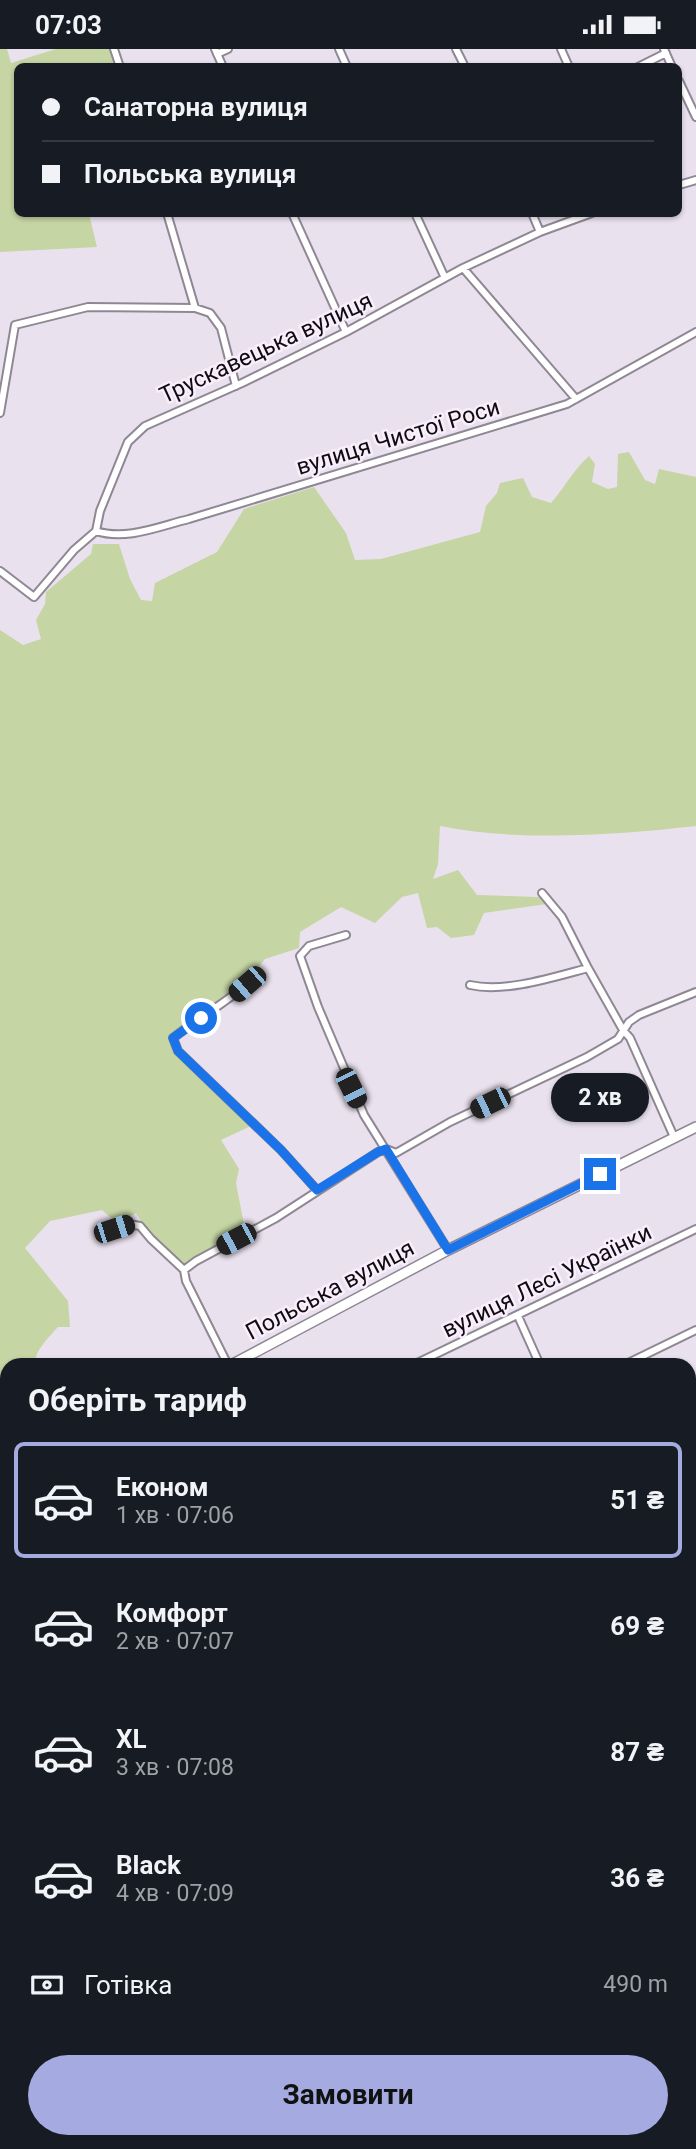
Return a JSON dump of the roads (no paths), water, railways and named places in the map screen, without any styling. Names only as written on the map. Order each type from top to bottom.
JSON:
[{"type":"street","points":[[216,51],[228,49]]},
{"type":"street","points":[[645,63],[665,51]]},
{"type":"street","points":[[682,87],[696,117]]},
{"type":"street","points":[[168,217],[195,308]]},
{"type":"street","points":[[294,217],[346,332]]},
{"type":"street","points":[[417,217],[445,278]]},
{"type":"street","points":[[534,217],[540,232]]},
{"type":"street","name":"Трускавецька вулиця","points":[[96,531],[100,511],[128,442],[145,425],[236,386],[346,332],[463,268],[540,232],[581,217]]},
{"type":"street","points":[[463,268],[576,399]]},
{"type":"street","points":[[0,413],[15,325],[88,307],[195,308],[211,313],[221,328],[236,386]]},
{"type":"street","name":"вулиця Чистої Роси","points":[[96,531],[109,535],[126,535],[189,519],[576,399],[696,332]]},
{"type":"street","points":[[0,571],[34,597],[74,550],[96,531]]},
{"type":"street","points":[[542,893],[562,917],[588,968],[630,1038],[674,1137]]},
{"type":"street","name":"Польська вулиця","points":[[346,935],[309,946],[300,956],[351,1088],[448,1250]]},
{"type":"street","points":[[470,985],[481,988],[523,983],[588,968]]},
{"type":"street","points":[[247,984],[233,997],[185,1028],[173,1038],[173,1042],[178,1051],[281,1150],[317,1190]]},
{"type":"street","points":[[184,1270],[276,1218],[378,1152],[386,1149],[396,1153],[450,1122],[587,1057],[618,1039],[623,1030],[639,1015],[696,992]]},
{"type":"street","name":"Польська вулиця","points":[[243,1358],[448,1250],[696,1127]]},
{"type":"street","points":[[104,1234],[129,1224],[140,1226],[184,1270],[226,1358]]},
{"type":"street","name":"вулиця Лесі Українки","points":[[428,1358],[696,1229]]},
{"type":"street","points":[[517,1316],[537,1358]]},
{"type":"street","points":[[638,1358],[696,1330]]}]
